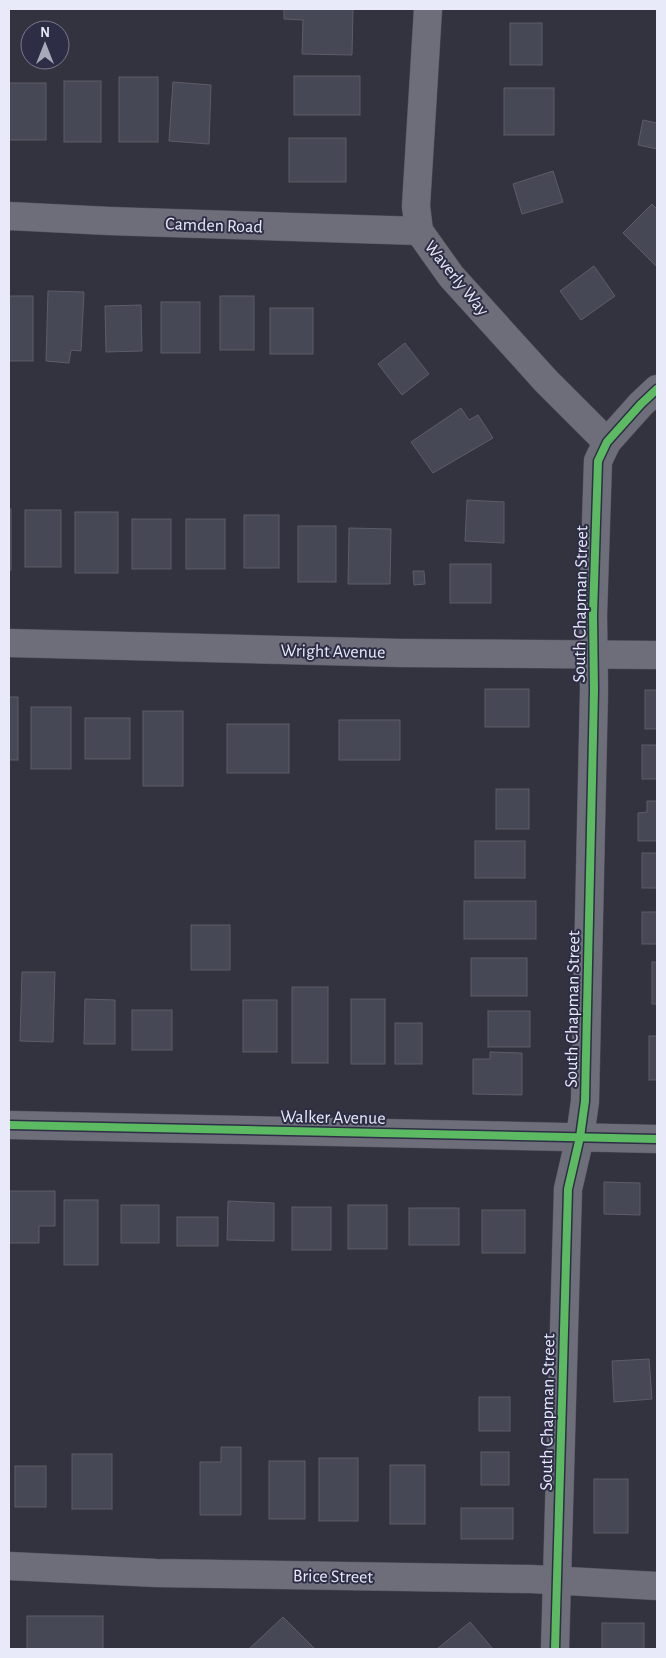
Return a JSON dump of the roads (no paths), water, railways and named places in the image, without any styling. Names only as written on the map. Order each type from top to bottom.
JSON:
[{"type":"street","name":"Waverly Way","points":[[428,9],[416,206],[419,231],[451,276],[546,381],[607,442]]},
{"type":"street","name":"Camden Road","points":[[9,216],[109,222],[419,231]]},
{"type":"street","name":"South Chapman Street","points":[[555,1649],[568,1189],[580,1137],[585,1101],[593,615],[598,461],[607,442],[657,388]]},
{"type":"street","name":"Wright Avenue","points":[[9,643],[392,653],[657,654]]},
{"type":"street","name":"Walker Avenue","points":[[9,1125],[657,1139]]},
{"type":"street","name":"Brice Street","points":[[9,1566],[156,1573],[558,1581],[657,1586]]}]
